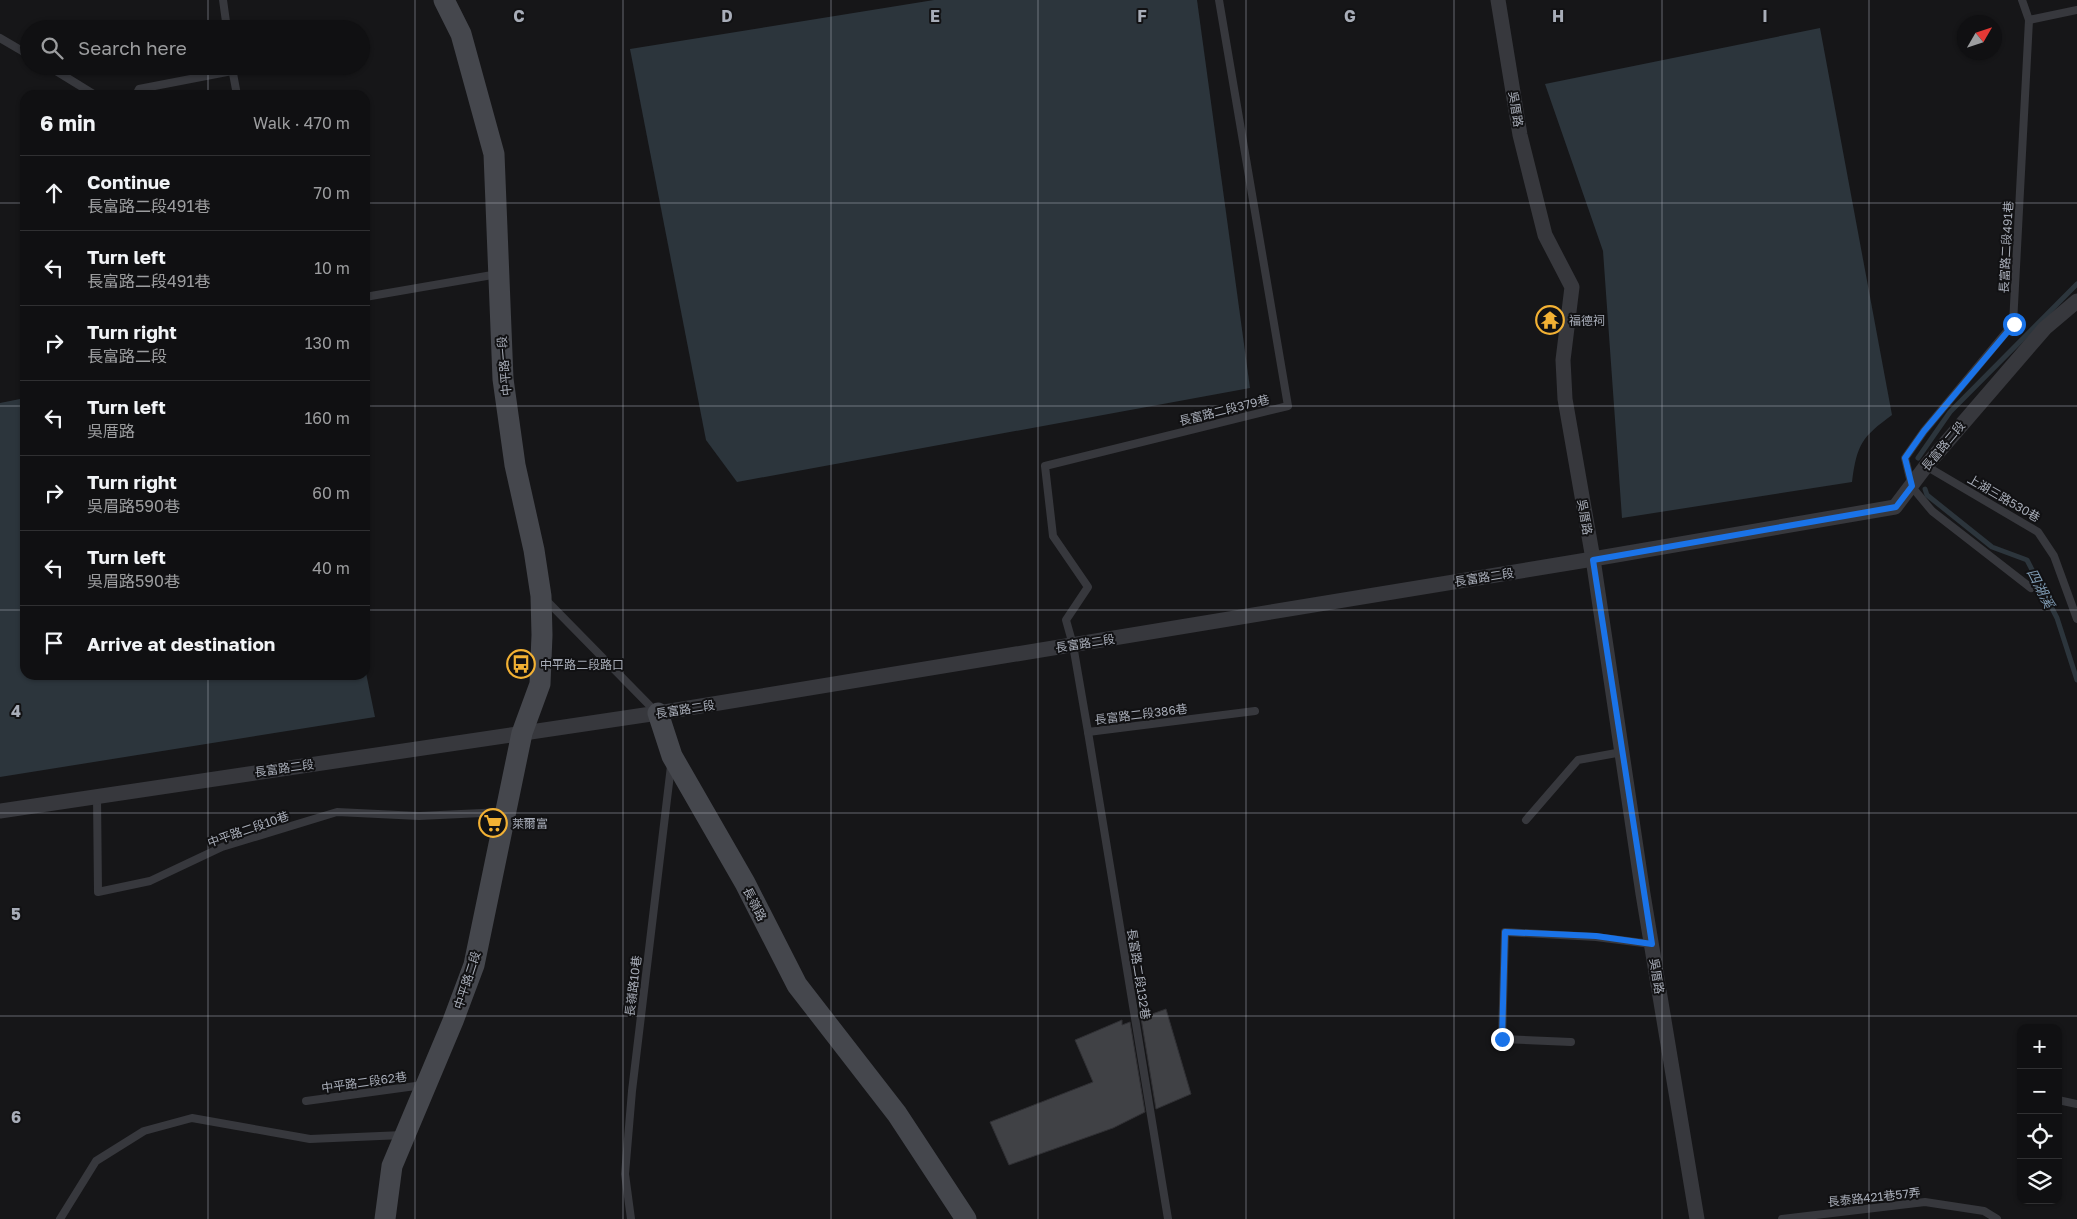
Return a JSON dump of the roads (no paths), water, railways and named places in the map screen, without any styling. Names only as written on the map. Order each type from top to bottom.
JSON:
[{"type":"street","name":"中平路一段","points":[[444,0],[461,34],[494,154],[503,379],[515,465],[534,550],[541,596],[540,684],[522,733]]},
{"type":"street","name":"吳厝路","points":[[1498,0],[1520,135],[1545,235],[1572,287],[1563,360],[1565,399],[1593,560],[1652,944],[1697,1219]]},
{"type":"street","name":"長富路二段","points":[[0,811],[658,714],[1593,560],[1896,507],[1926,466],[2044,328],[2077,302]]},
{"type":"street","name":"長嶺路","points":[[658,714],[672,756],[745,883],[797,985],[897,1114],[966,1219]]},
{"type":"street","name":"中平路二段","points":[[386,1219],[392,1166],[474,965],[522,733]]},
{"type":"lane","points":[[223,0],[226,20]]},
{"type":"lane","name":"長富路二段379巷","points":[[1074,645],[1066,620],[1088,587],[1053,536],[1044,466],[1288,406],[1219,0]]},
{"type":"lane","name":"長富路二段491巷","points":[[1912,486],[1905,458],[1924,431],[2014,324],[2029,20],[2022,0]]},
{"type":"lane","points":[[2029,20],[2077,10]]},
{"type":"lane","points":[[0,38],[20,50]]},
{"type":"lane","points":[[63,75],[87,90]]},
{"type":"lane","points":[[138,90],[204,75]]},
{"type":"lane","points":[[233,75],[236,90]]},
{"type":"lane","points":[[370,296],[499,274]]},
{"type":"lane","name":"上湖三路530巷","points":[[1926,466],[2038,532],[2054,556],[2077,619]]},
{"type":"lane","points":[[1912,486],[1932,511],[2032,588]]},
{"type":"lane","name":"長嶺路","points":[[541,596],[658,714]]},
{"type":"lane","name":"長富路二段386巷","points":[[1074,645],[1088,732],[1255,711]]},
{"type":"lane","name":"長富路二段132巷","points":[[1088,732],[1168,1219]]},
{"type":"lane","points":[[1526,820],[1578,760],[1622,752]]},
{"type":"lane","name":"長嶺路10巷","points":[[631,1219],[625,1174],[631,1100],[672,756]]},
{"type":"lane","name":"中平路二段10巷","points":[[97,796],[98,892],[150,881],[222,847],[337,812],[419,816],[506,812]]},
{"type":"lane","points":[[1571,1042],[1502,1039],[1505,932],[1596,936],[1652,944]]},
{"type":"lane","name":"中平路二段62巷","points":[[306,1101],[425,1085]]},
{"type":"lane","points":[[2062,1101],[2077,1104]]},
{"type":"lane","points":[[60,1219],[96,1161],[144,1131],[192,1118],[310,1139],[404,1135]]},
{"type":"lane","name":"長泰路421巷57弄","points":[[1782,1219],[1925,1202],[1984,1211],[1997,1219]]},
{"type":"waterway","name":"四湖溪","points":[[1918,458],[1950,412],[2077,284]]},
{"type":"waterway","name":"四湖溪","points":[[1925,489],[1927,495],[1992,547],[2027,560],[2057,618],[2077,680]]},
{"type":"place","name":"福德祠","points":[[1550,320]]},
{"type":"place","name":"中平路二段路口","points":[[521,664]]},
{"type":"place","name":"萊爾富","points":[[493,823]]}]
